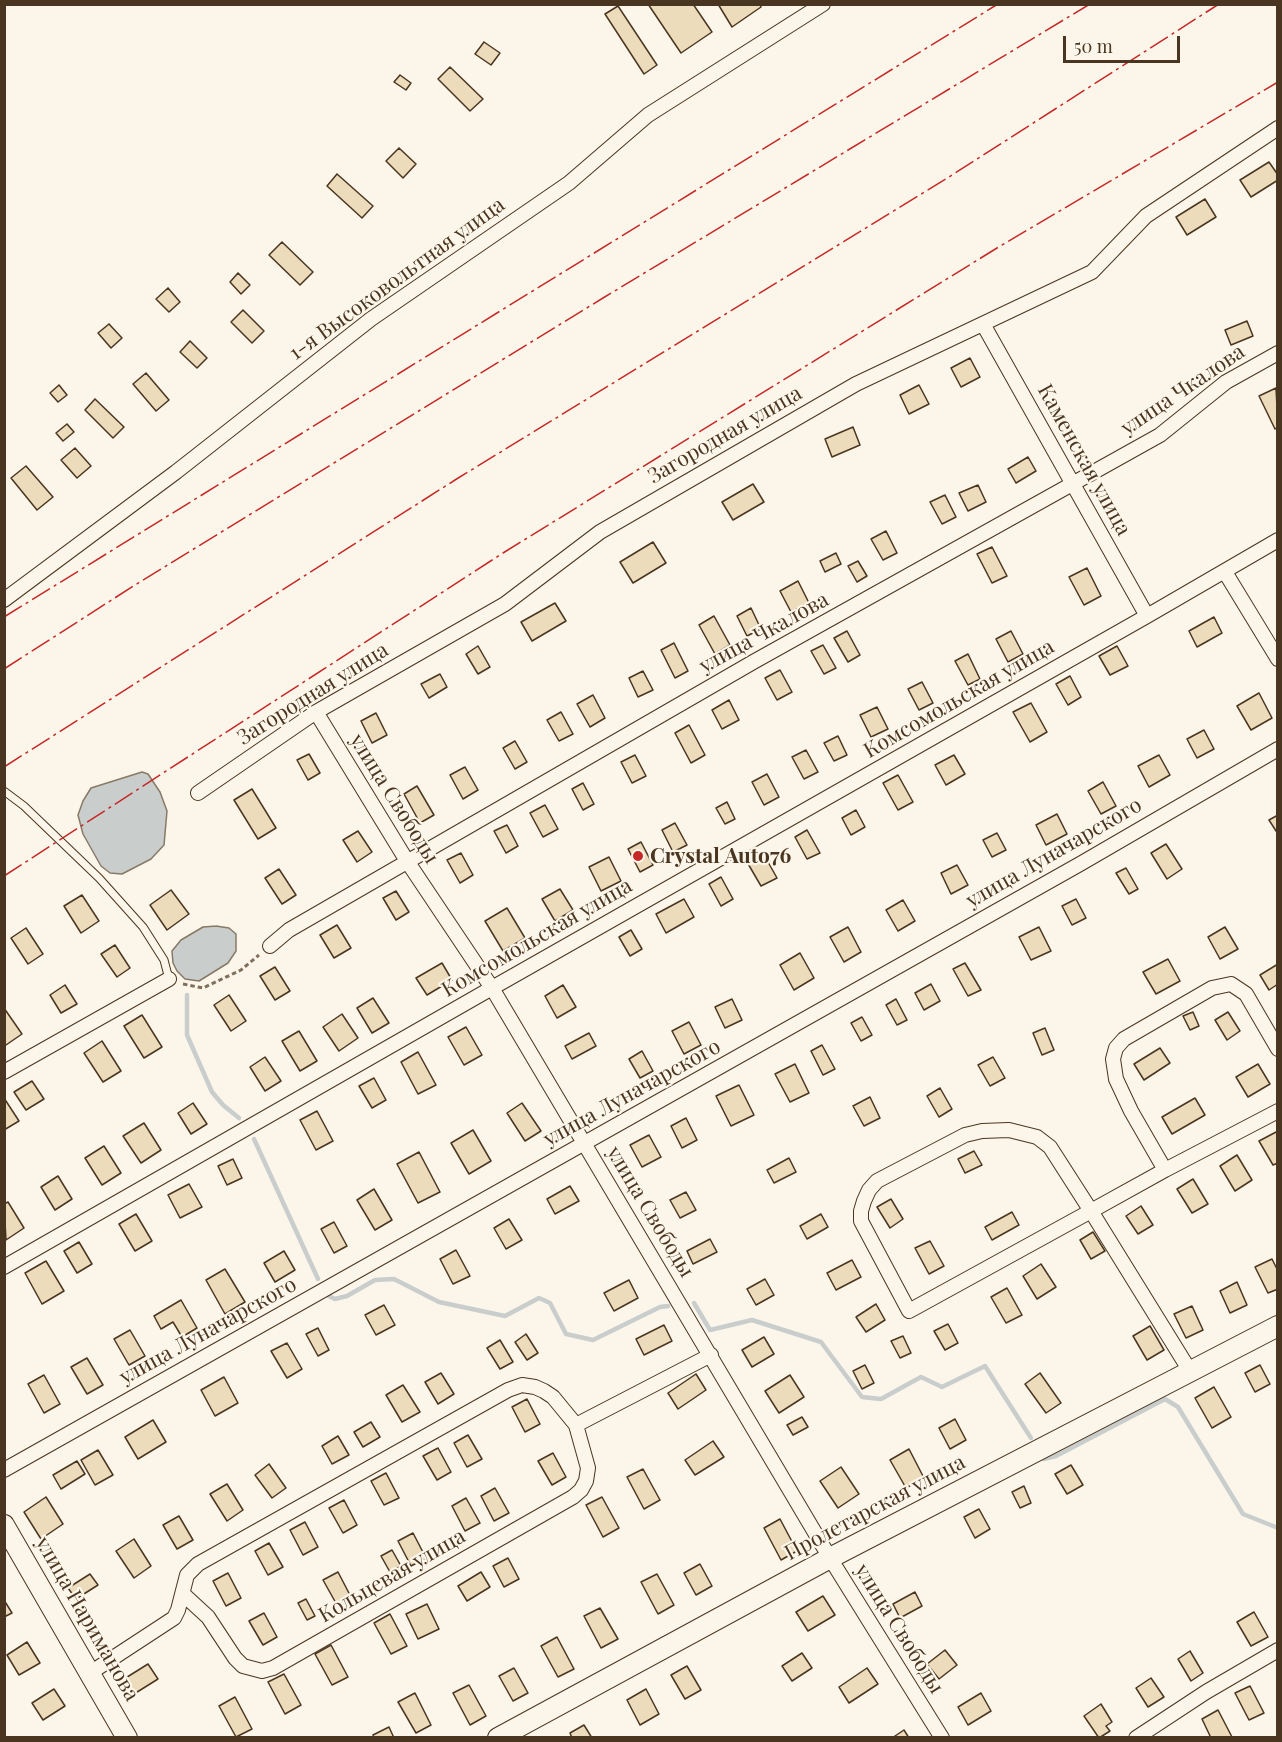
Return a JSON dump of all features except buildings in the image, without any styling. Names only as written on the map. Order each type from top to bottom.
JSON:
[{"type":"main road","name":"Пролетарская улица","points":[[498,1737],[830,1558],[1278,1326]]},
{"type":"main road","name":"улица Нариманова","points":[[4,1526],[127,1737]]},
{"type":"street","name":"1-я Высоковольтная улица","points":[[4,600],[176,472],[371,319],[569,183],[648,115],[823,4]]},
{"type":"street","name":"Загородная улица","points":[[198,793],[316,712],[505,604],[600,532],[845,389],[1092,272],[1146,216],[1278,128]]},
{"type":"street","name":"Каменская улица","points":[[982,324],[1147,616]]},
{"type":"street","name":"улица Чкалова","points":[[270,946],[289,930],[755,661],[1160,435],[1226,382],[1278,353]]},
{"type":"street","name":"Комсомольская улица","points":[[4,1267],[1278,540]]},
{"type":"street","points":[[1225,572],[1278,659]]},
{"type":"street","name":"улица Свободы","points":[[316,712],[407,861],[492,988],[830,1558],[942,1737]]},
{"type":"street","name":"улица Луначарского","points":[[4,1470],[1080,864],[1278,748]]},
{"type":"street","points":[[4,1072],[169,979]]},
{"type":"street","points":[[1165,1170],[1131,1111],[1116,1079],[1113,1059],[1116,1048],[1124,1039],[1212,988],[1231,984],[1246,994],[1278,1049]]},
{"type":"street","points":[[1190,1371],[1091,1210],[1050,1147],[1037,1137],[1009,1130],[982,1131],[965,1135],[877,1181],[869,1190],[861,1211],[861,1221],[909,1311],[1091,1210],[1278,1111]]},
{"type":"street","points":[[576,1425],[711,1355]]},
{"type":"street","name":"Кольцевая улица","points":[[90,1673],[168,1624],[178,1610],[187,1575],[198,1564],[508,1390],[522,1385],[544,1391],[553,1397],[576,1425],[588,1468],[581,1490],[573,1497],[273,1668],[262,1671],[243,1666],[235,1658],[208,1617],[183,1594]]},
{"type":"street","points":[[1136,1737],[1206,1692],[1278,1650]]},
{"type":"lane","points":[[4,791],[24,806],[99,878],[143,927],[164,960],[169,979]]},
{"type":"path","points":[[169,979],[188,987],[203,988],[241,970],[270,946]]},
{"type":"shaded area","points":[[142,772],[148,774],[160,792],[167,811],[164,845],[151,859],[122,874],[110,873],[101,866],[83,834],[78,815],[91,788]]},
{"type":"shaded area","points":[[203,927],[229,928],[236,934],[236,951],[228,963],[199,981],[185,979],[173,963],[172,951],[181,940]]},
{"type":"waterway","points":[[187,995],[187,1035],[212,1092],[239,1118]]},
{"type":"waterway","points":[[254,1139],[318,1279]]},
{"type":"waterway","points":[[327,1295],[335,1299],[347,1296],[375,1280],[394,1279],[439,1302],[505,1316],[539,1298],[550,1303],[566,1334],[593,1340],[660,1307],[668,1306]]},
{"type":"waterway","points":[[694,1303],[710,1330],[752,1320],[821,1342],[862,1397],[881,1399],[921,1377],[942,1387],[985,1366],[1031,1438]]},
{"type":"waterway","points":[[1044,1459],[1056,1456],[1165,1399],[1178,1407],[1243,1514],[1278,1528]]},
{"type":"power","points":[[4,617],[998,4]]},
{"type":"power","points":[[4,669],[135,585],[603,298],[1090,4]]},
{"type":"power","points":[[4,767],[455,480],[949,177],[1219,4]]},
{"type":"power","points":[[4,876],[503,553],[997,248],[1278,82]]},
{"type":"place","name":"Crystal Auto76","points":[[638,856]]}]
